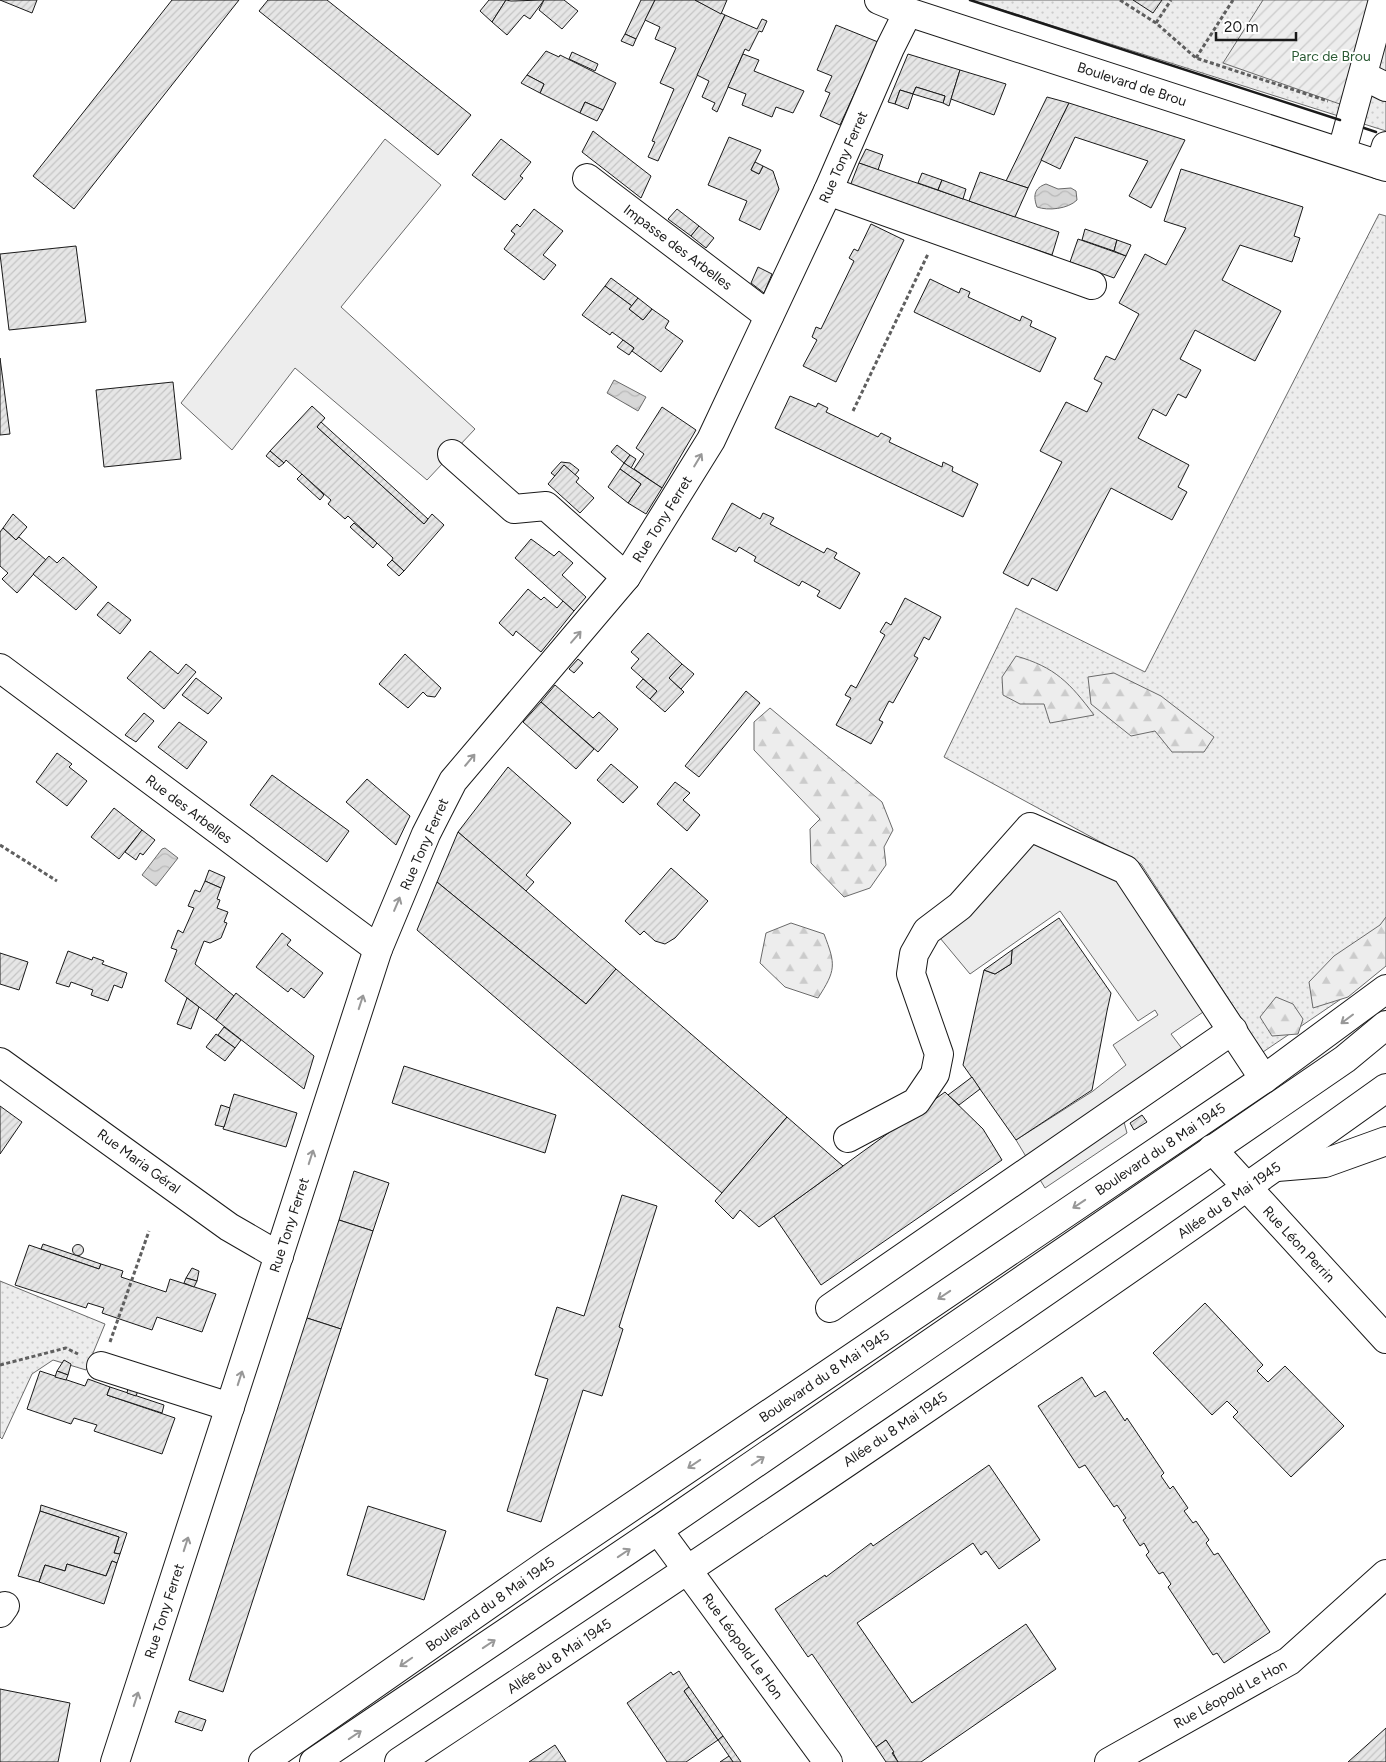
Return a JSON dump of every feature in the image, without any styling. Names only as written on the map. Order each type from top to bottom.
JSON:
[{"type":"street","name":"Boulevard de Brou","points":[[879,0],[908,12],[1342,152],[1384,159]]},
{"type":"street","points":[[1342,152],[1355,110],[1375,82],[1383,0]]},
{"type":"street","name":"Rue Tony Ferret","points":[[115,1762],[378,949],[426,834],[453,781],[626,577],[711,440],[828,191],[890,48],[908,12]]},
{"type":"street","name":"Impasse des Arbelles","points":[[587,178],[769,316]]},
{"type":"street","points":[[828,191],[1092,285]]},
{"type":"street","points":[[452,454],[514,509],[546,506],[626,577]]},
{"type":"street","name":"Rue des Arbelles","points":[[0,668],[378,949]]},
{"type":"street","points":[[848,1138],[916,1102],[935,1074],[939,1054],[911,974],[914,954],[927,931],[960,906],[1030,827],[1126,870],[1234,1030],[1264,1079]]},
{"type":"street","name":"Boulevard du 8 Mai 1945","points":[[263,1762],[547,1564],[863,1339],[1264,1079],[1386,989]]},
{"type":"street","points":[[314,1762],[658,1530],[1345,1059],[1386,1025]]},
{"type":"street","points":[[830,1308],[1234,1030]]},
{"type":"street","name":"Rue Maria Géral","points":[[0,1062],[229,1227],[279,1256]]},
{"type":"street","name":"Allée du 8 Mai 1945","points":[[398,1762],[687,1571],[1247,1188],[1386,1088]]},
{"type":"street","points":[[1276,1167],[1325,1163],[1386,1140]]},
{"type":"street","name":"Rue Léon Perrin","points":[[1212,1150],[1386,1339]]},
{"type":"street","points":[[101,1366],[230,1407]]},
{"type":"street","name":"Rue Léopold Le Hon","points":[[658,1530],[828,1762]]},
{"type":"street","name":"Rue Léopold Le Hon","points":[[1109,1762],[1289,1661],[1386,1574]]},
{"type":"street","points":[[124,1734],[128,1750],[136,1762]]},
{"type":"path","points":[[1120,0],[1156,23],[1196,58],[1355,110]]},
{"type":"path","points":[[1156,23],[1171,0]]},
{"type":"path","points":[[1196,58],[1233,0]]},
{"type":"path","points":[[853,411],[939,230]]},
{"type":"path","points":[[0,845],[57,881]]},
{"type":"path","points":[[0,1365],[66,1348],[101,1366],[149,1231]]},
{"type":"green space","name":"Parc de Brou","points":[[971,0],[1386,0],[1386,131]]},
{"type":"green space","points":[[1263,0],[1380,0],[1354,109],[1223,63]]},
{"type":"green space","points":[[1379,214],[1386,216],[1386,956],[1344,997],[1263,1052],[1141,864],[944,757],[1016,608],[1145,672]]},
{"type":"green space","points":[[1016,656],[1041,665],[1061,678],[1094,715],[1050,723],[1044,704],[1020,704],[1003,695],[1002,677]]},
{"type":"green space","points":[[1114,673],[1161,696],[1214,737],[1204,752],[1172,752],[1155,731],[1131,736],[1091,704],[1088,677]]},
{"type":"green space","points":[[770,708],[882,802],[893,830],[884,847],[886,865],[870,888],[844,897],[811,863],[810,829],[820,819],[754,750],[754,722]]},
{"type":"green space","points":[[1386,917],[1386,966],[1348,997],[1313,1008],[1309,982],[1334,956],[1380,925]]},
{"type":"green space","points":[[791,923],[824,934],[831,953],[831,974],[818,998],[785,987],[760,963],[766,933]]},
{"type":"green space","points":[[1276,997],[1293,1004],[1303,1019],[1298,1034],[1272,1036],[1260,1017]]},
{"type":"green space","points":[[0,1281],[105,1324],[86,1370],[53,1360],[32,1374],[2,1439],[0,1437]]},
{"type":"shaded area","points":[[385,139],[441,185],[341,307],[475,429],[427,480],[295,368],[232,450],[181,403]]},
{"type":"shaded area","points":[[1030,833],[1121,876],[1209,1008],[1171,1034],[1199,1071],[1124,1122],[1127,1133],[1045,1188],[1016,1140],[1093,1091],[1126,1065],[1113,1045],[1158,1015],[1155,1010],[1138,1021],[1060,911],[970,974],[935,932]]},
{"type":"water","points":[[1046,184],[1058,189],[1071,188],[1076,191],[1077,200],[1058,208],[1047,209],[1037,207],[1035,199],[1037,190]]},
{"type":"water","points":[[614,380],[646,397],[638,411],[607,393]]},
{"type":"water","points":[[165,848],[178,858],[156,886],[142,875],[162,849]]},
{"type":"building","points":[[0,0],[37,0],[32,13]]},
{"type":"building","points":[[172,0],[239,0],[74,209],[33,176]]},
{"type":"building","points":[[268,0],[327,0],[471,115],[438,155],[259,11]]},
{"type":"building","points":[[489,0],[506,0],[492,22],[480,11]]},
{"type":"building","points":[[506,0],[544,0],[530,19],[524,15],[507,35],[492,22]]},
{"type":"building","points":[[544,0],[564,0],[578,11],[562,29],[539,10]]},
{"type":"building","points":[[641,0],[655,0],[636,39],[625,34]]},
{"type":"building","points":[[655,0],[695,0],[725,15],[658,161],[648,157],[655,142],[652,141],[674,89],[660,83],[676,48],[655,39],[660,27],[645,20]]},
{"type":"building","points":[[695,0],[727,0],[721,14]]},
{"type":"building","points":[[1133,0],[1162,0],[1153,13]]},
{"type":"building","points":[[725,15],[757,29],[762,19],[767,21],[762,32],[759,31],[749,51],[745,49],[717,112],[712,109],[715,103],[702,97],[709,81],[697,75]]},
{"type":"building","points":[[836,25],[878,42],[840,125],[820,116],[830,93],[825,91],[832,76],[817,70]]},
{"type":"building","points":[[625,34],[636,39],[633,46],[621,41]]},
{"type":"building","points":[[546,51],[559,57],[560,55],[616,83],[603,110],[585,102],[580,113],[540,93],[544,84],[527,75]]},
{"type":"building","points":[[572,52],[598,64],[595,71],[569,59]]},
{"type":"building","points":[[743,54],[759,60],[754,71],[804,91],[793,113],[776,107],[772,117],[742,105],[746,94],[728,87]]},
{"type":"building","points":[[908,54],[960,70],[949,106],[943,103],[945,96],[916,87],[913,94],[900,90],[895,104],[888,102]]},
{"type":"building","points":[[960,70],[1006,84],[994,115],[951,99]]},
{"type":"building","points":[[527,75],[544,84],[540,93],[521,83]]},
{"type":"building","points":[[916,87],[945,96],[943,103],[913,94]]},
{"type":"building","points":[[900,90],[913,94],[908,109],[895,104]]},
{"type":"building","points":[[1047,97],[1069,103],[1028,188],[1006,181]]},
{"type":"building","points":[[585,102],[603,110],[597,121],[580,113]]},
{"type":"building","points":[[1069,103],[1185,140],[1151,208],[1129,196],[1148,161],[1075,137],[1060,169],[1041,160]]},
{"type":"building","points":[[593,131],[651,176],[641,198],[582,152]]},
{"type":"building","points":[[729,137],[761,150],[751,170],[759,174],[763,166],[773,171],[779,189],[760,230],[739,220],[747,201],[708,185]]},
{"type":"building","points":[[501,139],[531,162],[520,176],[523,178],[505,200],[472,175]]},
{"type":"building","points":[[866,149],[883,155],[878,170],[859,163]]},
{"type":"building","points":[[755,162],[763,166],[759,174],[751,170]]},
{"type":"building","points":[[859,163],[1059,232],[1052,255],[850,186]]},
{"type":"building","points":[[1181,169],[1303,207],[1294,236],[1300,238],[1292,262],[1240,245],[1222,280],[1281,311],[1255,361],[1195,330],[1180,359],[1201,370],[1186,398],[1178,394],[1166,416],[1153,409],[1138,438],[1189,465],[1178,487],[1187,492],[1172,520],[1111,488],[1057,591],[1032,578],[1028,586],[1003,573],[1062,462],[1040,451],[1066,402],[1087,412],[1102,383],[1094,379],[1106,356],[1115,360],[1139,314],[1119,303],[1145,254],[1166,265],[1186,228],[1164,221]]},
{"type":"building","points":[[980,172],[1028,188],[1015,217],[969,201]]},
{"type":"building","points":[[922,173],[942,180],[938,190],[918,183]]},
{"type":"building","points":[[942,180],[966,189],[963,199],[938,190]]},
{"type":"building","points":[[534,209],[563,231],[543,255],[556,265],[544,280],[504,249],[515,234],[511,231],[517,224],[520,227]]},
{"type":"building","points":[[677,209],[699,226],[691,236],[668,219]]},
{"type":"building","points":[[871,224],[904,240],[836,382],[803,366],[817,340],[812,337],[816,327],[821,329],[854,261],[849,258],[854,249],[858,251]]},
{"type":"building","points":[[699,226],[714,238],[706,248],[691,236]]},
{"type":"building","points":[[1085,229],[1117,240],[1114,251],[1082,240]]},
{"type":"building","points":[[1078,239],[1126,256],[1114,278],[1070,262]]},
{"type":"building","points":[[1117,240],[1131,245],[1126,256],[1114,251]]},
{"type":"building","points":[[76,246],[86,322],[9,330],[0,254]]},
{"type":"building","points":[[758,267],[772,274],[764,293],[751,283]]},
{"type":"building","points":[[611,278],[638,298],[632,306],[605,286]]},
{"type":"building","points":[[930,279],[959,293],[961,288],[970,292],[968,297],[1020,321],[1022,316],[1032,321],[1030,326],[1056,338],[1040,372],[914,312]]},
{"type":"building","points":[[605,286],[632,306],[629,309],[643,320],[652,309],[669,321],[665,328],[683,341],[661,372],[632,351],[634,348],[612,332],[610,335],[582,315]]},
{"type":"building","points":[[638,298],[652,309],[643,320],[629,309]]},
{"type":"building","points":[[623,340],[634,348],[629,355],[617,347]]},
{"type":"building","points":[[0,358],[10,434],[0,435]]},
{"type":"building","points":[[173,382],[181,459],[104,467],[96,390]]},
{"type":"building","points":[[790,396],[816,407],[818,403],[828,408],[826,412],[878,437],[881,433],[891,438],[889,442],[942,467],[943,462],[953,467],[952,471],[978,484],[963,517],[775,428]]},
{"type":"building","points":[[312,406],[325,418],[317,427],[424,524],[432,514],[444,525],[404,571],[392,560],[393,558],[348,516],[345,519],[328,504],[331,500],[286,460],[284,463],[270,451]]},
{"type":"building","points":[[662,407],[696,430],[662,488],[634,469],[644,454],[636,448]]},
{"type":"building","points":[[321,422],[428,519],[424,524],[317,427]]},
{"type":"building","points":[[617,445],[630,455],[624,463],[611,452]]},
{"type":"building","points":[[270,451],[284,463],[279,467],[266,456]]},
{"type":"building","points":[[630,455],[636,459],[631,468],[624,463]]},
{"type":"building","points":[[561,462],[570,463],[579,470],[575,475],[564,465],[555,476],[551,473]]},
{"type":"building","points":[[624,463],[662,488],[646,514],[628,503],[641,484],[620,469]]},
{"type":"building","points":[[564,465],[579,478],[576,482],[594,498],[580,513],[548,484]]},
{"type":"building","points":[[620,469],[641,484],[628,503],[608,487]]},
{"type":"building","points":[[302,474],[324,495],[320,500],[297,479]]},
{"type":"building","points":[[732,503],[760,519],[763,513],[774,518],[770,524],[824,553],[827,548],[837,553],[834,558],[860,573],[840,609],[817,596],[820,591],[802,581],[799,586],[754,561],[756,557],[739,547],[736,552],[712,539]]},
{"type":"building","points":[[13,514],[27,527],[16,540],[3,528]]},
{"type":"building","points":[[354,523],[377,543],[373,548],[350,527]]},
{"type":"building","points":[[3,528],[16,540],[19,537],[46,560],[17,593],[2,579],[8,573],[0,566],[0,532]]},
{"type":"building","points":[[531,539],[554,556],[559,551],[573,563],[562,575],[586,597],[574,611],[515,558]]},
{"type":"building","points":[[49,556],[57,563],[63,557],[97,587],[76,610],[33,574]]},
{"type":"building","points":[[392,560],[404,571],[399,576],[387,565]]},
{"type":"building","points":[[528,589],[541,600],[544,597],[557,608],[563,601],[574,611],[541,652],[516,631],[513,636],[499,623]]},
{"type":"building","points":[[905,598],[941,617],[929,640],[924,637],[914,656],[918,658],[893,703],[889,701],[879,720],[883,722],[871,744],[836,725],[851,698],[845,695],[851,685],[856,688],[885,635],[880,632],[886,622],[891,625]]},
{"type":"building","points":[[108,602],[131,620],[120,634],[97,615]]},
{"type":"building","points":[[648,633],[682,664],[669,678],[684,692],[665,712],[650,699],[657,691],[631,668],[639,659],[631,652]]},
{"type":"building","points":[[150,651],[178,674],[186,664],[196,672],[164,709],[127,678]]},
{"type":"building","points":[[405,654],[441,688],[435,697],[427,696],[423,692],[408,708],[379,684]]},
{"type":"building","points":[[578,659],[583,663],[574,673],[569,669]]},
{"type":"building","points":[[682,664],[694,674],[681,689],[669,678]]},
{"type":"building","points":[[196,678],[222,698],[208,714],[182,695]]},
{"type":"building","points":[[643,679],[657,691],[650,699],[636,687]]},
{"type":"building","points":[[555,685],[593,718],[599,712],[618,729],[598,752],[541,702]]},
{"type":"building","points":[[746,691],[760,703],[699,777],[685,766]]},
{"type":"building","points":[[541,702],[594,749],[576,769],[523,722]]},
{"type":"building","points":[[144,713],[154,721],[136,742],[125,735]]},
{"type":"building","points":[[179,722],[207,742],[187,769],[158,747]]},
{"type":"building","points":[[57,753],[72,764],[69,767],[87,781],[67,806],[36,782]]},
{"type":"building","points":[[611,764],[638,787],[623,803],[597,780]]},
{"type":"building","points":[[508,767],[571,823],[526,875],[534,882],[526,891],[458,832]]},
{"type":"building","points":[[272,775],[349,831],[327,862],[250,805]]},
{"type":"building","points":[[367,779],[410,816],[396,845],[346,802]]},
{"type":"building","points":[[675,782],[690,793],[683,800],[700,815],[687,831],[657,804]]},
{"type":"building","points":[[114,808],[142,830],[119,859],[91,837]]},
{"type":"building","points":[[142,830],[155,840],[143,855],[140,853],[136,860],[125,852]]},
{"type":"building","points":[[458,832],[616,969],[586,1004],[437,882]]},
{"type":"building","points":[[671,868],[708,901],[675,938],[665,944],[655,941],[644,931],[640,935],[625,921]]},
{"type":"building","points":[[209,870],[225,877],[221,888],[205,881]]},
{"type":"building","points":[[205,881],[221,888],[217,899],[220,900],[217,908],[228,912],[224,922],[227,923],[221,938],[210,943],[204,941],[195,964],[234,996],[216,1020],[165,981],[177,950],[171,948],[178,930],[183,933],[194,908],[188,906],[195,890],[200,892]]},
{"type":"building","points":[[437,882],[586,1004],[616,969],[787,1117],[722,1193],[417,930]]},
{"type":"building","points":[[1059,918],[1111,993],[1092,1090],[1016,1140],[963,1065],[984,970],[995,974],[1011,964],[1012,950]]},
{"type":"building","points":[[282,933],[291,940],[287,945],[323,973],[304,998],[291,988],[288,992],[256,967]]},
{"type":"building","points":[[1012,950],[1011,964],[995,974],[984,970]]},
{"type":"building","points":[[68,951],[92,960],[93,957],[104,961],[102,964],[127,973],[122,988],[114,985],[108,1001],[91,995],[93,990],[71,982],[69,987],[56,983]]},
{"type":"building","points":[[0,953],[28,962],[19,990],[0,984]]},
{"type":"building","points":[[236,993],[314,1056],[304,1089],[216,1020]]},
{"type":"building","points":[[187,998],[199,1007],[191,1029],[177,1024]]},
{"type":"building","points":[[224,1027],[241,1040],[235,1048],[218,1035]]},
{"type":"building","points":[[216,1034],[235,1048],[225,1061],[206,1047]]},
{"type":"building","points":[[404,1066],[556,1115],[545,1153],[392,1103]]},
{"type":"building","points":[[972,1077],[980,1089],[959,1105],[948,1095]]},
{"type":"building","points":[[945,1092],[983,1129],[1002,1160],[821,1285],[774,1216]]},
{"type":"building","points":[[234,1094],[297,1113],[286,1147],[223,1129]]},
{"type":"building","points":[[221,1105],[230,1108],[224,1127],[215,1125]]},
{"type":"building","points":[[0,1106],[22,1122],[0,1154]]},
{"type":"building","points":[[1142,1115],[1147,1122],[1134,1130],[1130,1123]]},
{"type":"building","points":[[787,1117],[843,1166],[759,1227],[740,1210],[733,1219],[715,1201]]},
{"type":"building","points":[[354,1171],[389,1183],[373,1231],[339,1220]]},
{"type":"building","points":[[622,1195],[657,1206],[619,1327],[623,1329],[602,1396],[583,1390],[541,1522],[507,1511],[548,1379],[535,1375],[557,1307],[584,1316]]},
{"type":"building","points":[[339,1220],[373,1231],[341,1329],[307,1318]]},
{"type":"building","points":[[43,1244],[101,1264],[99,1269],[41,1249]]},
{"type":"building","points":[[78,1244],[84,1250],[78,1256],[72,1250]]},
{"type":"building","points":[[29,1245],[99,1269],[101,1264],[123,1271],[121,1277],[166,1292],[170,1279],[216,1294],[202,1332],[157,1317],[152,1330],[102,1313],[104,1308],[88,1303],[86,1308],[15,1285]]},
{"type":"building","points":[[192,1268],[199,1271],[197,1281],[186,1278]]},
{"type":"building","points":[[186,1278],[197,1281],[194,1287],[184,1283]]},
{"type":"building","points":[[1205,1303],[1263,1365],[1257,1371],[1268,1382],[1285,1366],[1344,1426],[1291,1477],[1233,1417],[1238,1412],[1227,1401],[1212,1415],[1153,1353]]},
{"type":"building","points":[[307,1318],[341,1329],[223,1692],[189,1680]]},
{"type":"building","points":[[64,1360],[71,1364],[68,1375],[57,1371]]},
{"type":"building","points":[[40,1371],[85,1386],[88,1379],[110,1387],[107,1395],[175,1418],[162,1454],[94,1431],[97,1425],[74,1418],[71,1424],[27,1409]]},
{"type":"building","points":[[57,1371],[68,1375],[66,1380],[55,1377]]},
{"type":"building","points":[[1082,1377],[1095,1397],[1105,1391],[1125,1421],[1127,1418],[1164,1473],[1161,1476],[1170,1489],[1173,1486],[1188,1508],[1184,1511],[1193,1523],[1196,1521],[1209,1540],[1206,1543],[1214,1555],[1218,1553],[1270,1632],[1224,1663],[1217,1653],[1213,1655],[1168,1587],[1171,1584],[1163,1572],[1159,1574],[1146,1555],[1149,1552],[1144,1543],[1140,1546],[1123,1520],[1126,1518],[1117,1505],[1114,1507],[1085,1465],[1079,1468],[1038,1406]]},
{"type":"building","points":[[110,1387],[164,1405],[162,1413],[107,1395]]},
{"type":"building","points":[[128,1388],[138,1391],[136,1396],[127,1393]]},
{"type":"building","points":[[989,1465],[1040,1540],[999,1569],[986,1551],[981,1555],[973,1543],[857,1623],[912,1703],[1026,1624],[1056,1669],[921,1762],[898,1762],[886,1740],[876,1747],[812,1654],[808,1657],[775,1609],[825,1575],[826,1577],[871,1543],[873,1546]]},
{"type":"building","points":[[41,1505],[127,1533],[120,1554],[114,1553],[119,1537],[40,1511]]},
{"type":"building","points":[[368,1506],[446,1531],[424,1600],[347,1575]]},
{"type":"building","points":[[40,1511],[119,1537],[114,1553],[120,1554],[117,1563],[112,1561],[106,1576],[67,1564],[65,1571],[45,1565],[39,1582],[18,1576]]},
{"type":"building","points":[[112,1561],[117,1563],[104,1604],[39,1582],[45,1565],[65,1571],[67,1564],[106,1576]]},
{"type":"building","points":[[679,1671],[689,1687],[684,1691],[718,1740],[686,1762],[667,1762],[627,1703],[671,1672],[673,1675]]},
{"type":"building","points":[[689,1687],[723,1736],[718,1740],[684,1691]]},
{"type":"building","points":[[0,1689],[70,1703],[58,1762],[0,1762]]},
{"type":"building","points":[[179,1711],[206,1720],[202,1731],[175,1722]]},
{"type":"building","points":[[1386,1728],[1386,1762],[1348,1762]]},
{"type":"building","points":[[723,1736],[741,1762],[733,1762],[718,1740]]},
{"type":"building","points":[[886,1740],[898,1762],[886,1762],[876,1747]]},
{"type":"building","points":[[555,1745],[566,1762],[529,1762]]},
{"type":"building","points":[[729,1756],[733,1762],[720,1762]]},
{"type":"wall","points":[[970,0],[1340,120]]},
{"type":"wall","points":[[1364,128],[1376,132]]}]
